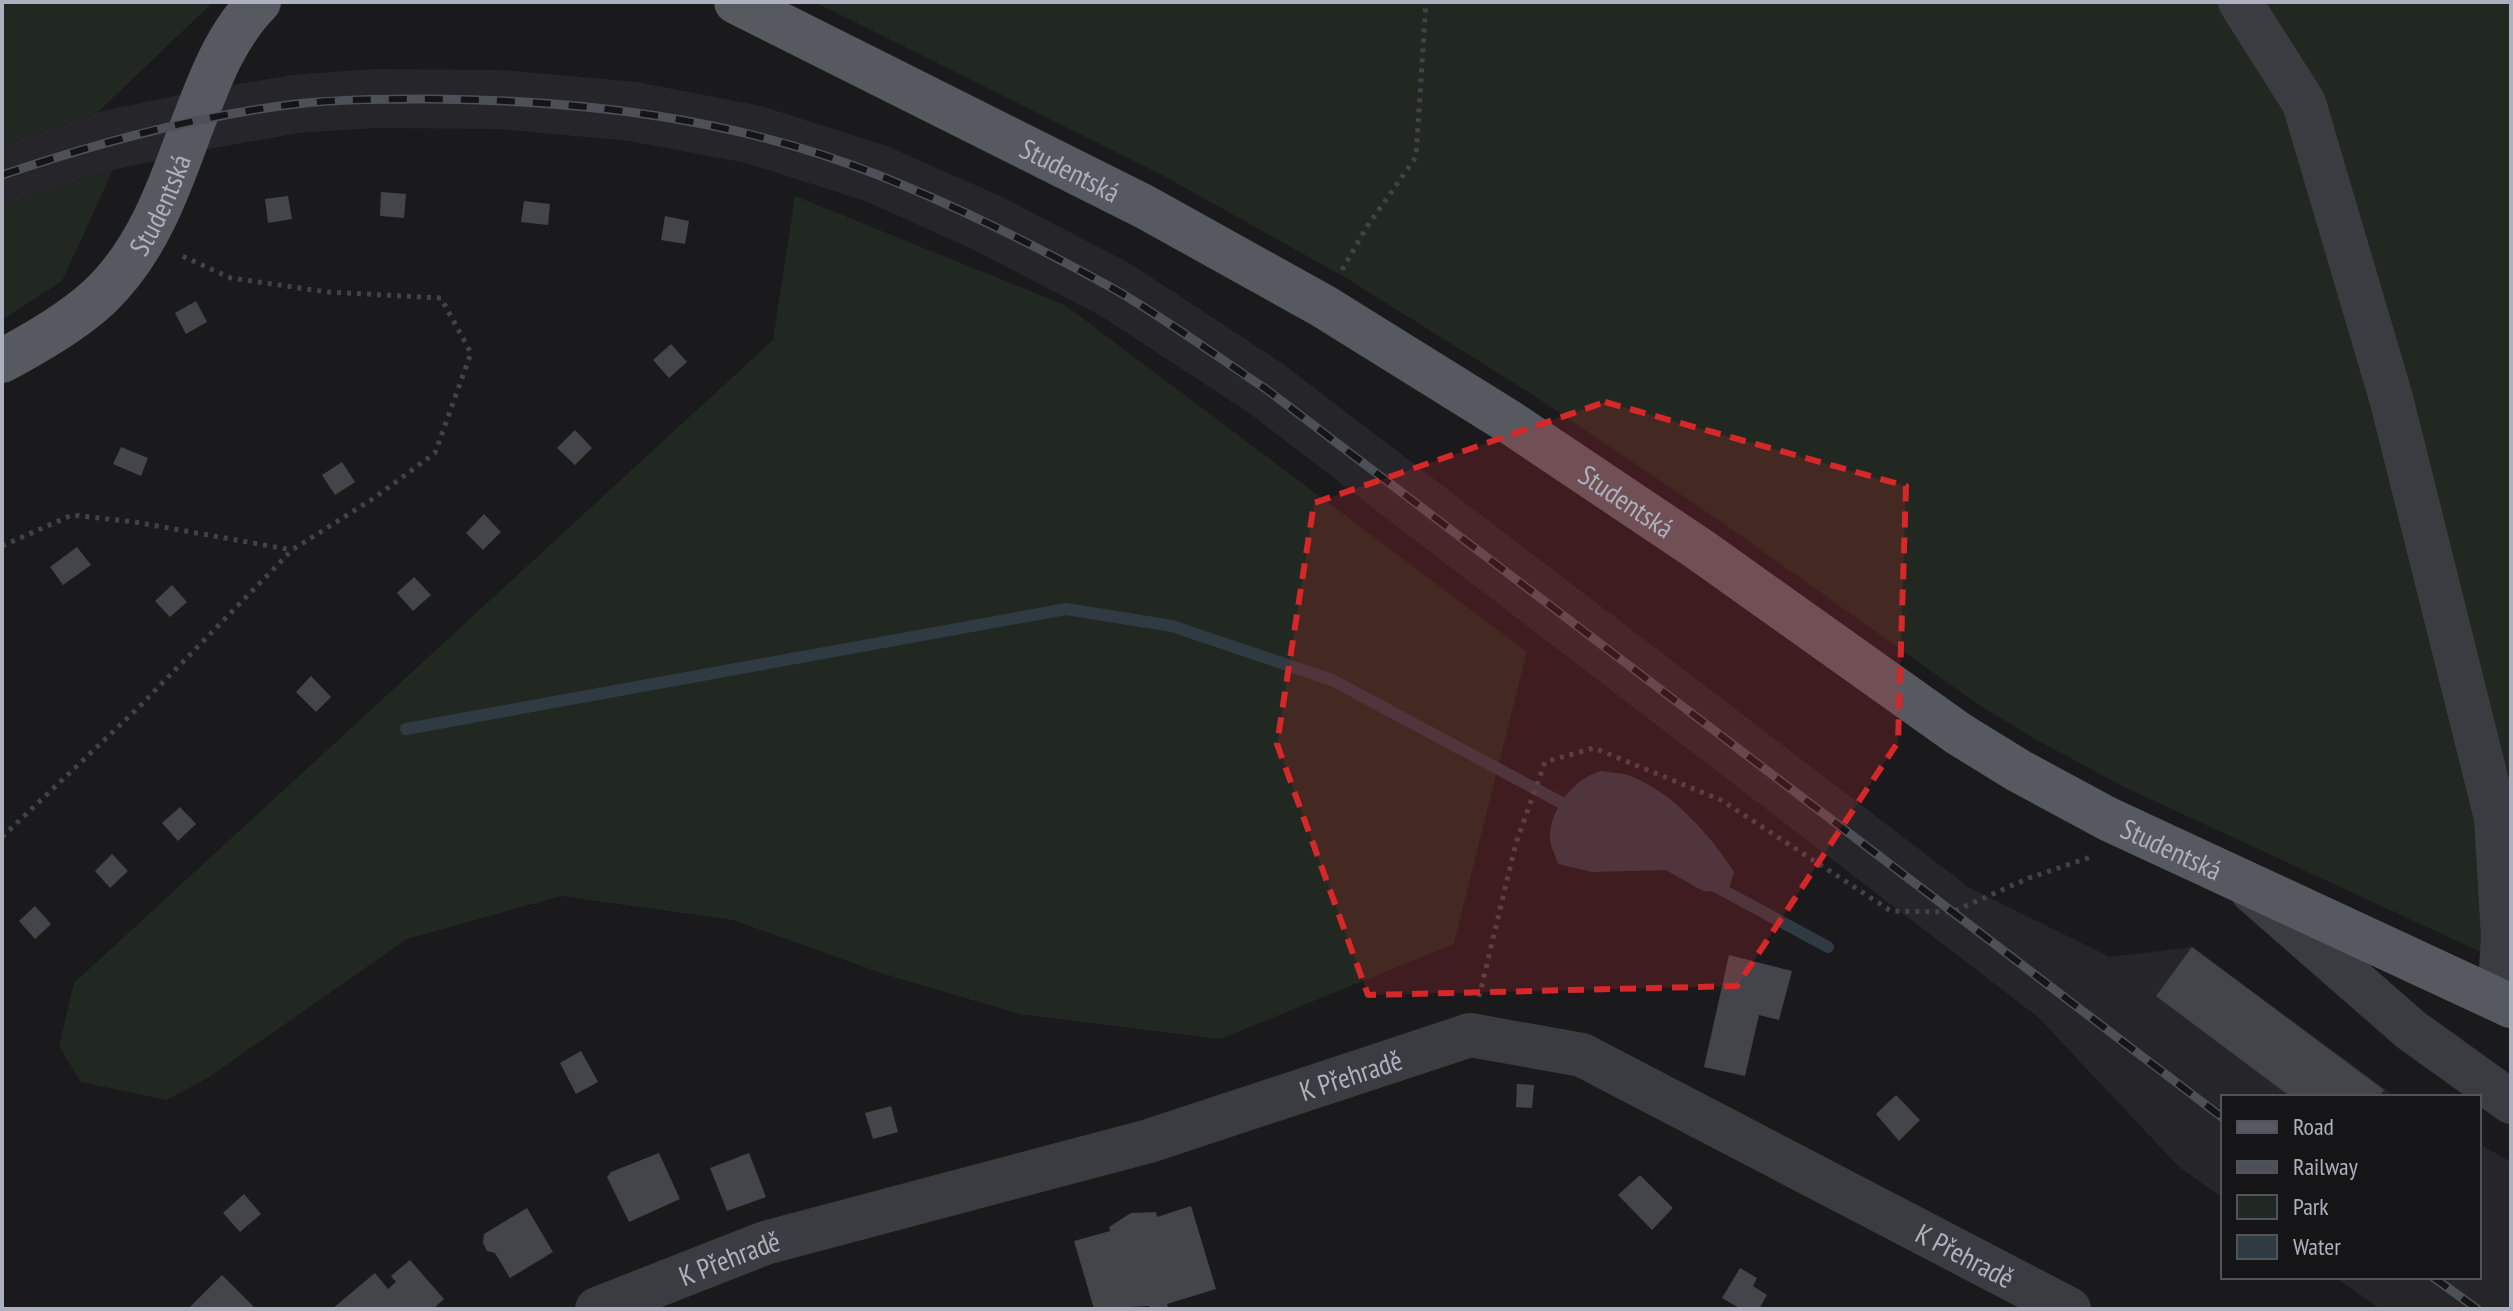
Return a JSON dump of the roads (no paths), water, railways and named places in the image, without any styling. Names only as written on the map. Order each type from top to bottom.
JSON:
[{"type":"main road","name":"Studentská","points":[[2,361],[100,297],[144,238],[172,181],[229,39],[259,2]]},
{"type":"main road","name":"Studentská","points":[[736,2],[1145,207],[1323,306],[1511,423],[1959,734],[2019,771],[2131,830],[2505,1003]]},
{"type":"street","points":[[2240,2],[2304,103],[2391,398],[2496,818],[2505,1003]]},
{"type":"street","points":[[2238,879],[2411,1030],[2511,1102]]},
{"type":"street","name":"K Přehradě","points":[[597,1309],[765,1243],[1149,1141],[1470,1035],[1582,1055],[2069,1309]]},
{"type":"water","points":[[1602,771],[1630,776],[1648,784],[1690,817],[1734,872],[1728,892],[1703,891],[1666,870],[1592,872],[1558,864],[1550,839],[1559,806],[1573,787]]},
{"type":"waterway","points":[[406,729],[1066,609],[1172,626],[1332,680],[1575,810]]},
{"type":"waterway","points":[[1715,886],[1828,947]]},
{"type":"railway","points":[[2,175],[110,142],[184,123],[258,109],[313,102],[430,99],[601,108],[714,126],[824,155],[908,187],[998,228],[1114,289],[1266,389],[2221,1116]]},
{"type":"railway","points":[[2436,1279],[2477,1309]]}]
